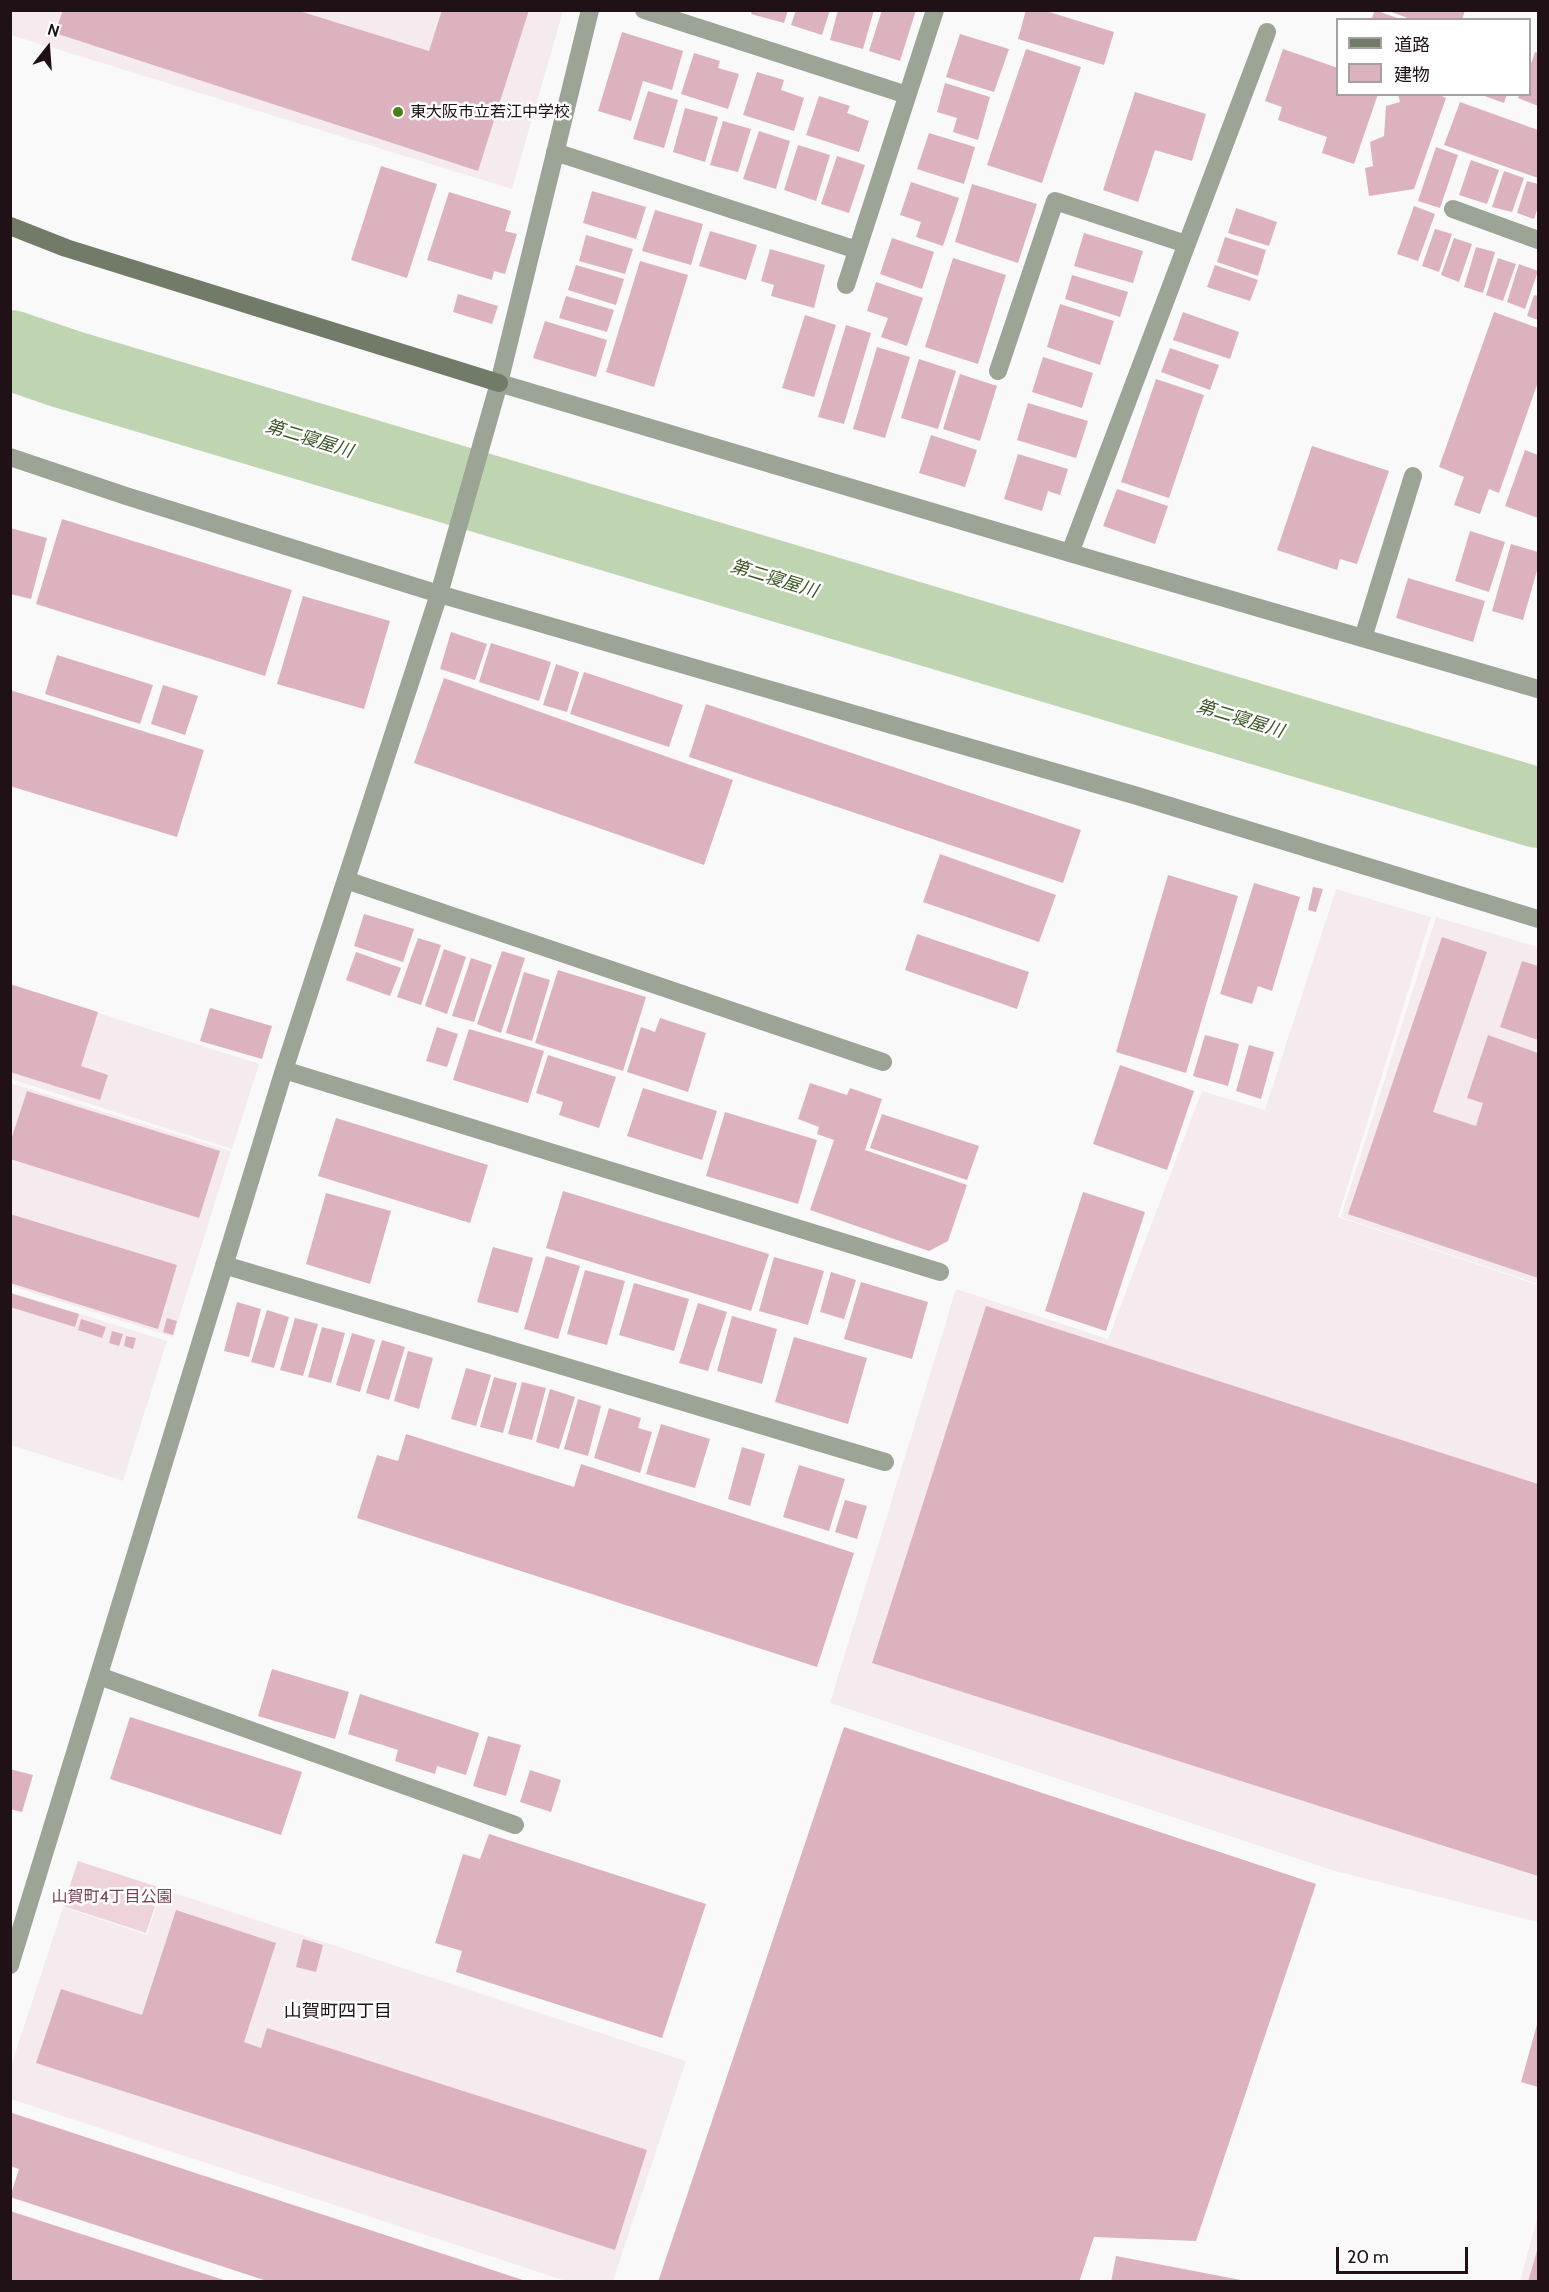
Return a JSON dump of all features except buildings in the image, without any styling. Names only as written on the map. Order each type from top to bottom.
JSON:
[{"type":"street","points":[[10,1965],[284,1070],[439,594],[499,383],[590,10]]},
{"type":"street","points":[[644,10],[907,95]]},
{"type":"street","points":[[846,285],[935,10]]},
{"type":"street","points":[[1070,553],[1267,32]]},
{"type":"street","points":[[555,152],[857,250]]},
{"type":"street","points":[[998,371],[1055,201],[1186,244]]},
{"type":"street","points":[[1453,209],[1539,240]]},
{"type":"street","points":[[10,226],[66,248],[499,383],[1070,553],[1539,689]]},
{"type":"street","points":[[10,457],[126,496],[439,594],[1134,795],[1539,919]]},
{"type":"street","points":[[1363,638],[1413,476]]},
{"type":"street","points":[[346,880],[883,1062]]},
{"type":"street","points":[[284,1070],[940,1272]]},
{"type":"street","points":[[224,1265],[885,1462]]},
{"type":"street","points":[[99,1677],[515,1825]]},
{"type":"shaded area","name":"東大阪市立若江中学校","points":[[10,11],[563,11],[512,189],[11,35]]},
{"type":"shaded area","points":[[1336,889],[1431,917],[1338,1217],[1538,1285],[1538,1922],[1331,1870],[830,1703],[956,1289],[1108,1339],[1202,1091],[1265,1110]]},
{"type":"shaded area","points":[[1436,917],[1538,947],[1538,1284],[1341,1217]]},
{"type":"shaded area","points":[[10,985],[259,1064],[232,1149],[11,1079]]},
{"type":"shaded area","points":[[10,1083],[231,1151],[173,1337],[11,1286]]},
{"type":"shaded area","points":[[10,1292],[167,1341],[123,1481],[11,1445]]},
{"type":"shaded area","points":[[162,1889],[686,2061],[613,2281],[566,2281],[11,2099],[11,2066],[63,1907],[147,1935]]},
{"type":"shaded area","points":[[1538,2215],[1538,2281],[1520,2281]]},
{"type":"green space","name":"山賀町4丁目公園","points":[[78,1861],[161,1888],[146,1933],[63,1906]]},
{"type":"waterway","name":"第二寝屋川","points":[[10,350],[66,369],[1538,808]]},
{"type":"place","name":"東大阪市立若江中学校","points":[[398,112]]},
{"type":"district","name":"山賀町四丁目","points":[[338,2012]]}]
